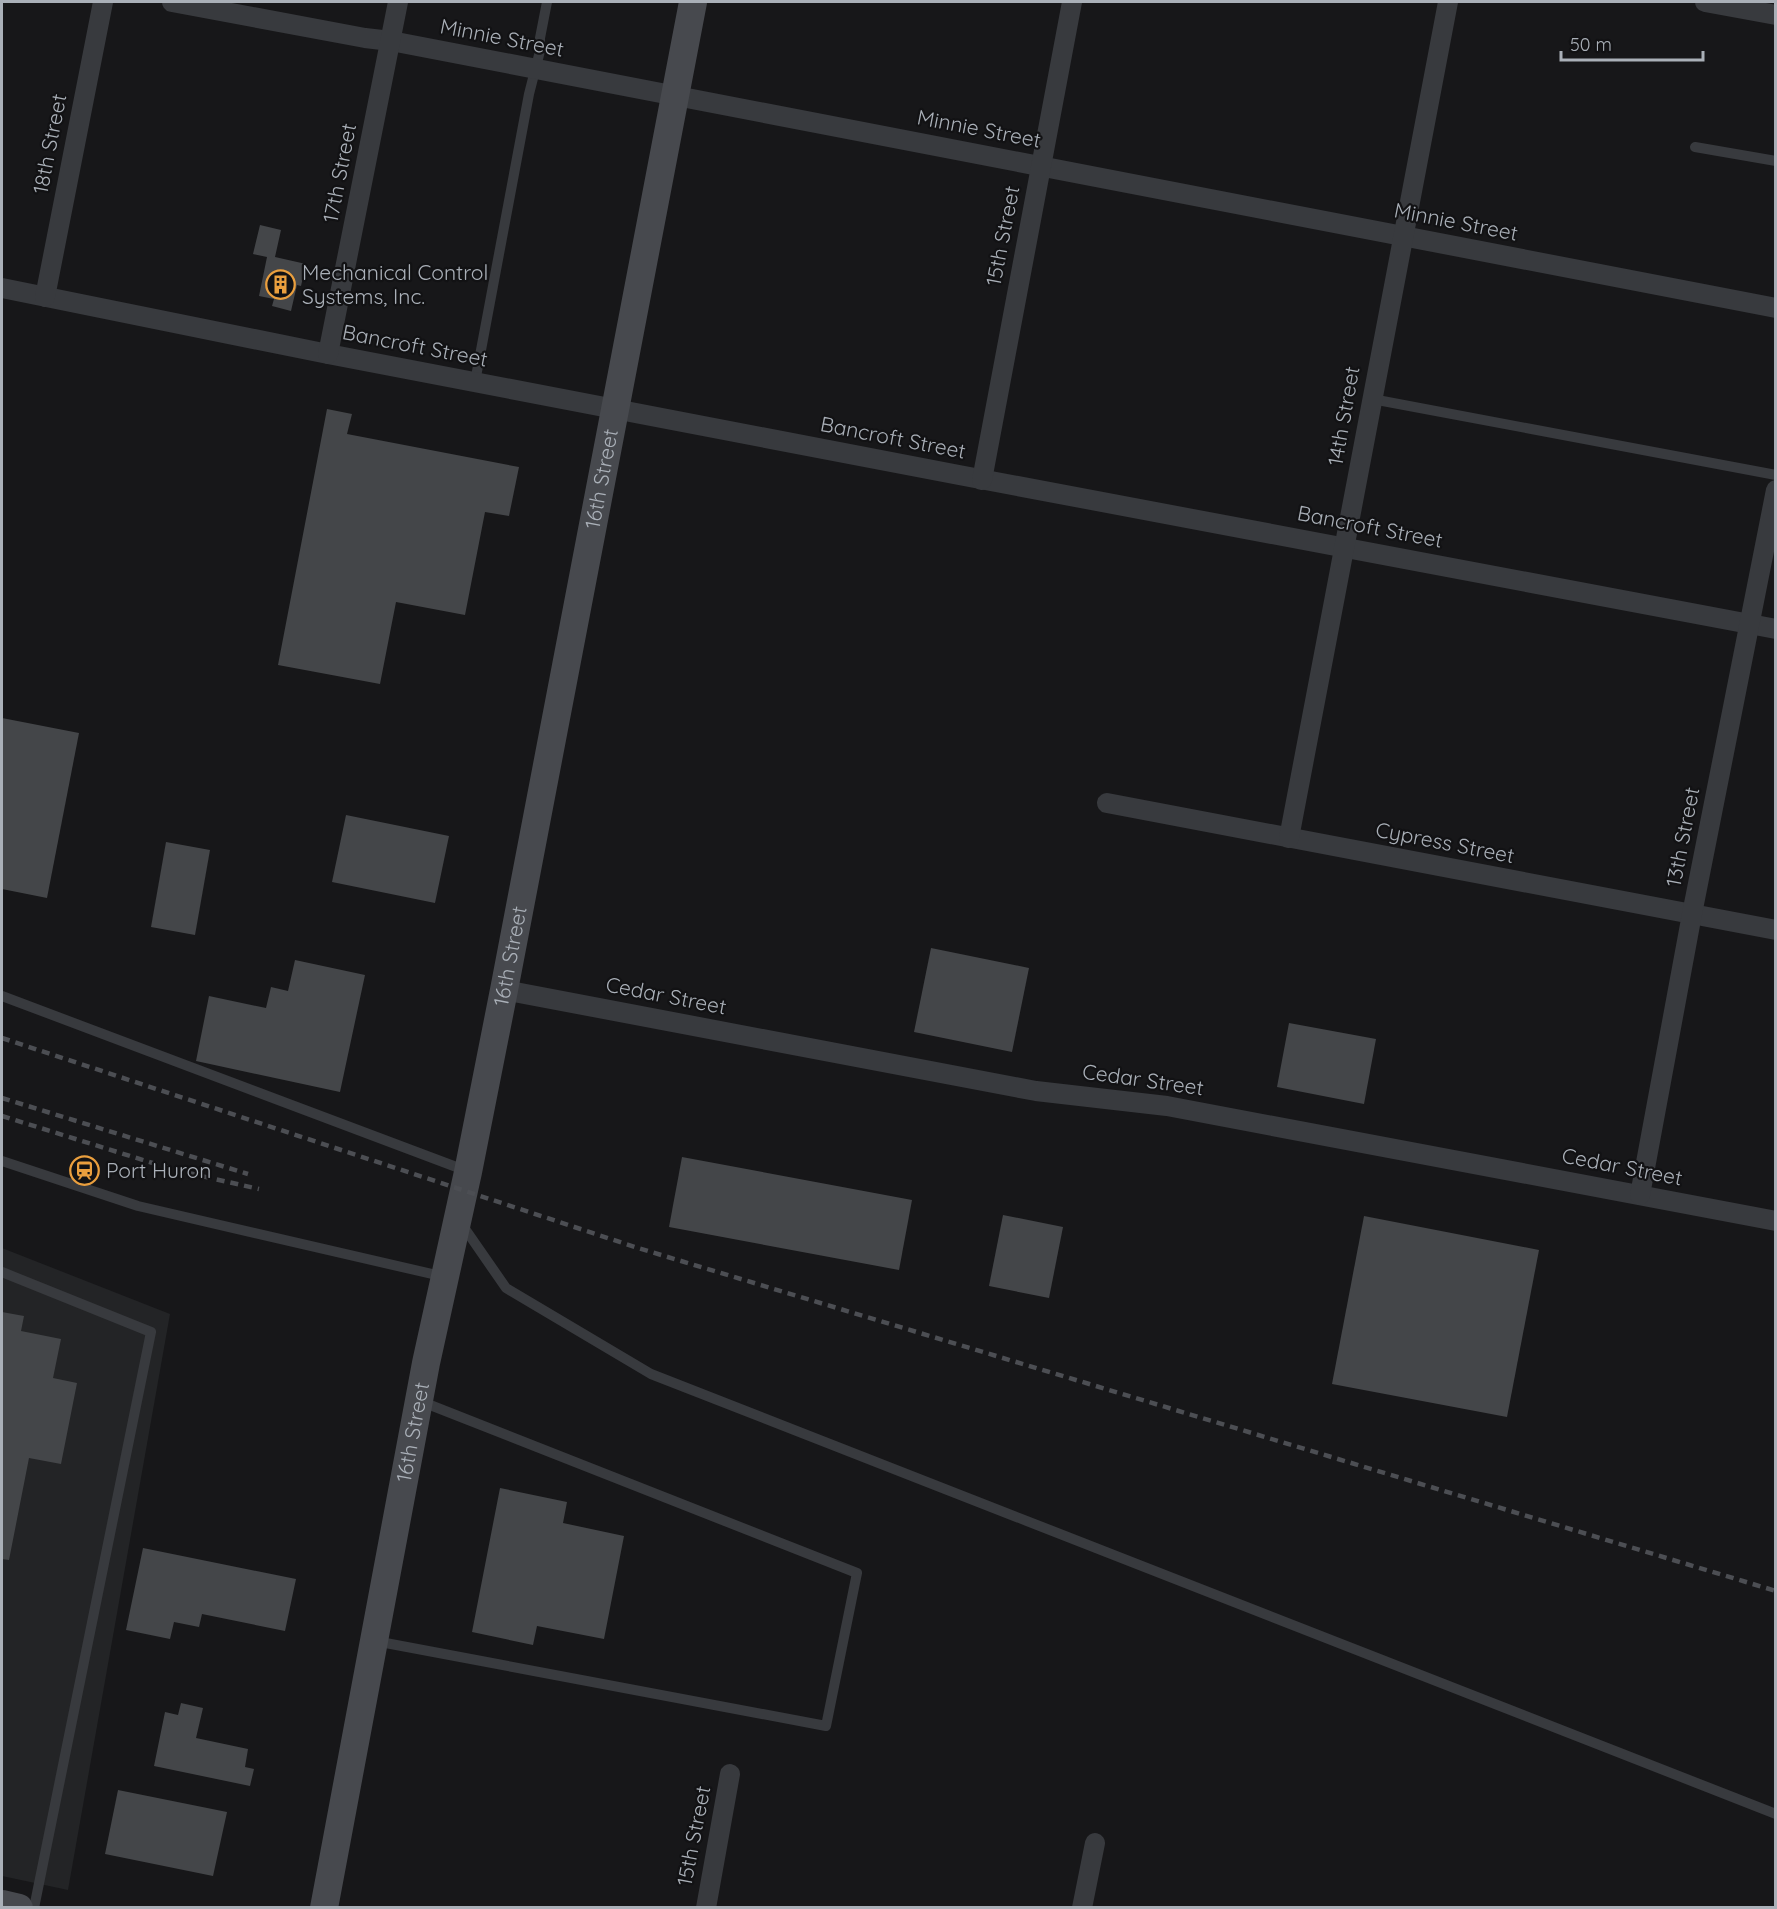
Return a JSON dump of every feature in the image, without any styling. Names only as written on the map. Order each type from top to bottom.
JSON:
[{"type":"street","name":"18th Street","points":[[45,297],[103,2]]},
{"type":"street","name":"Minnie Street","points":[[172,2],[391,41],[1041,165],[1776,308]]},
{"type":"street","name":"17th Street","points":[[328,354],[398,2]]},
{"type":"street","name":"16th Street","points":[[324,1908],[419,1401],[504,990],[693,2]]},
{"type":"street","name":"15th Street","points":[[982,480],[1072,2]]},
{"type":"street","name":"14th Street","points":[[1289,838],[1448,2]]},
{"type":"street","points":[[1705,2],[1776,15]]},
{"type":"street","name":"Bancroft Street","points":[[2,288],[328,354],[982,480],[1776,629]]},
{"type":"street","name":"13th Street","points":[[1640,1195],[1692,914],[1776,490]]},
{"type":"street","name":"Cypress Street","points":[[1107,803],[1776,930]]},
{"type":"street","name":"Cedar Street","points":[[504,990],[1036,1091],[1167,1106],[1776,1221]]},
{"type":"street","name":"15th Street","points":[[706,1908],[730,1774]]},
{"type":"street","points":[[1082,1908],[1095,1843]]},
{"type":"street","points":[[2,1904],[19,1908]]},
{"type":"lane","points":[[475,382],[540,51],[540,38],[547,2]]},
{"type":"lane","points":[[1695,147],[1776,161]]},
{"type":"lane","points":[[1372,399],[1776,475]]},
{"type":"lane","points":[[2,996],[468,1172]]},
{"type":"lane","points":[[2,1161],[138,1206],[445,1277]]},
{"type":"lane","points":[[458,1218],[506,1288],[651,1374],[1776,1814]]},
{"type":"lane","points":[[2,1272],[151,1332],[34,1908]]},
{"type":"lane","points":[[374,1641],[826,1726],[858,1573],[419,1401]]},
{"type":"shaded area","points":[[2,1248],[170,1314],[68,1890],[2,1876]]},
{"type":"building","points":[[260,225],[281,230],[275,257],[306,264],[301,286],[297,285],[291,311],[272,306],[274,299],[259,296],[267,257],[253,254]]},
{"type":"building","points":[[327,409],[352,414],[347,434],[519,467],[509,516],[485,512],[465,615],[396,602],[380,684],[278,665]]},
{"type":"building","points":[[2,718],[79,733],[47,898],[2,889]]},
{"type":"building","points":[[346,815],[449,836],[435,903],[332,882]]},
{"type":"building","points":[[166,842],[210,850],[195,935],[151,927]]},
{"type":"building","points":[[931,948],[1029,968],[1012,1052],[914,1032]]},
{"type":"building","points":[[295,960],[365,975],[340,1092],[196,1061],[209,996],[266,1008],[271,987],[288,991]]},
{"type":"building","points":[[1289,1023],[1376,1039],[1364,1104],[1277,1087]]},
{"type":"building","points":[[682,1157],[912,1200],[899,1270],[669,1227]]},
{"type":"building","points":[[1003,1215],[1063,1227],[1049,1298],[989,1286]]},
{"type":"building","points":[[1364,1216],[1539,1250],[1507,1417],[1332,1384]]},
{"type":"building","points":[[2,1312],[24,1316],[21,1331],[61,1339],[53,1378],[77,1383],[61,1464],[29,1458],[9,1560],[2,1559]]},
{"type":"building","points":[[500,1488],[567,1502],[563,1523],[624,1536],[604,1639],[537,1626],[533,1645],[472,1632]]},
{"type":"building","points":[[143,1548],[296,1579],[285,1631],[202,1614],[199,1627],[174,1622],[170,1639],[126,1630]]},
{"type":"building","points":[[181,1703],[203,1708],[196,1738],[248,1749],[245,1767],[254,1769],[250,1786],[154,1766],[165,1712],[178,1715]]},
{"type":"building","points":[[118,1790],[227,1812],[213,1876],[105,1854]]},
{"type":"railway","points":[[2,1038],[638,1248],[1776,1591]]},
{"type":"railway","points":[[2,1098],[248,1174]]},
{"type":"railway","points":[[2,1116],[175,1170],[259,1189]]},
{"type":"place","name":"Mechanical Control Systems, Inc.","points":[[281,285]]},
{"type":"place","name":"Port Huron","points":[[85,1171]]}]
